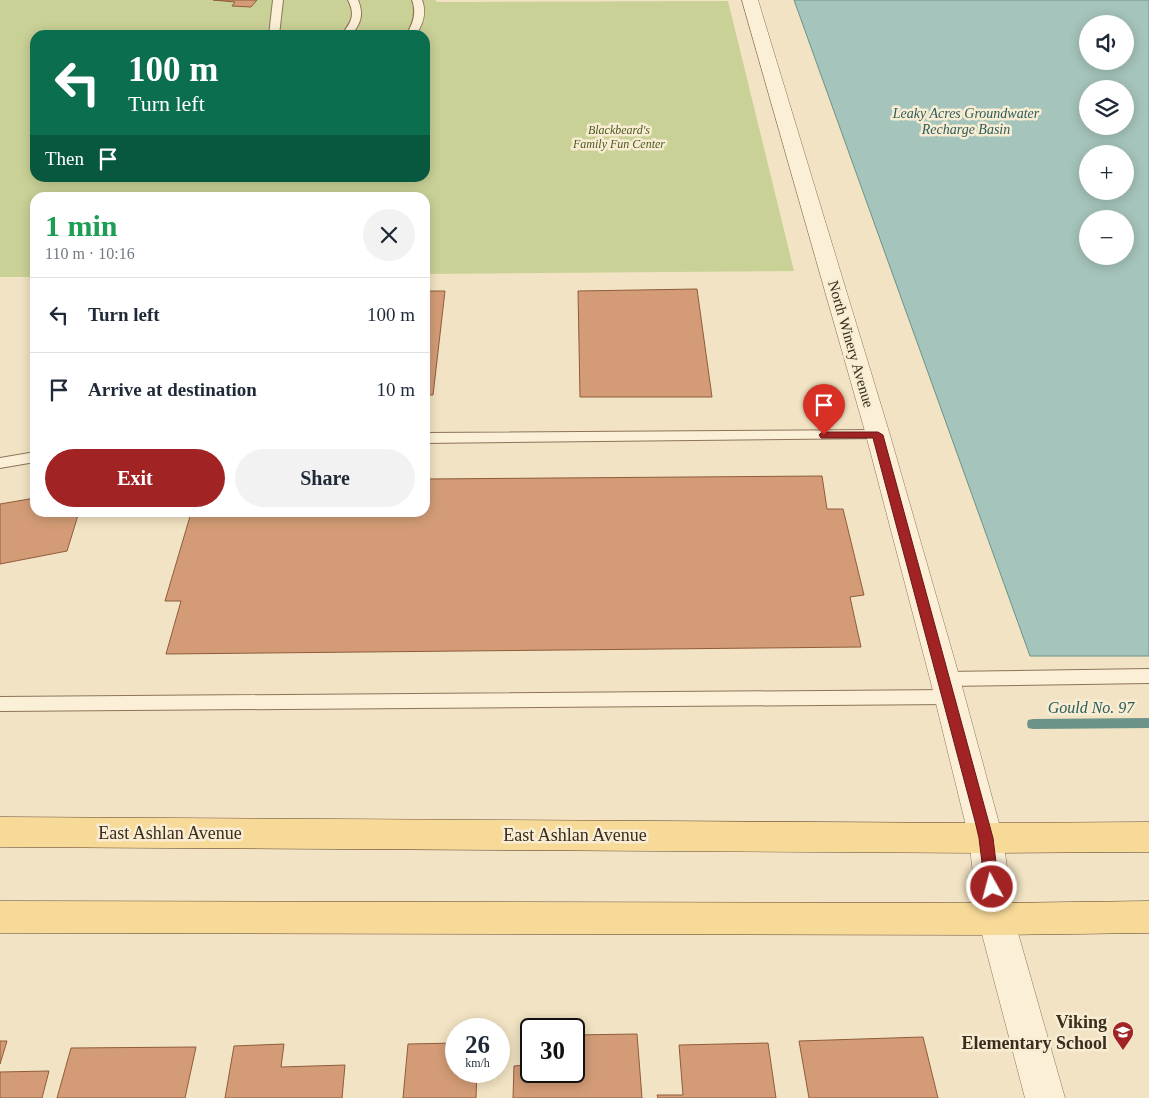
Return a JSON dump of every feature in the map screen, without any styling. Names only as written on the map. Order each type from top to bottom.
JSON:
[{"type":"main road","name":"East Ashlan Avenue","points":[[0,832],[986,838],[1149,836]]},
{"type":"main road","points":[[0,917],[996,919],[1149,917]]},
{"type":"street","name":"North Winery Avenue","points":[[750,0],[878,435],[947,688],[986,838],[996,919],[1045,1098]]},
{"type":"lane","points":[[275,30],[278,0]]},
{"type":"lane","points":[[350,30],[358,18],[358,10],[353,0]]},
{"type":"lane","points":[[414,30],[420,12],[417,0]]},
{"type":"lane","points":[[430,438],[878,435]]},
{"type":"lane","points":[[0,463],[30,458]]},
{"type":"lane","points":[[0,704],[947,688],[1149,676]]},
{"type":"green space","name":"Blackbeard's Family Fun Center","points":[[0,0],[728,1],[794,271],[430,274],[430,192],[30,192],[30,277],[0,277]]},
{"type":"water","name":"Leaky Acres Groundwater Recharge Basin","points":[[794,0],[1149,0],[1149,656],[1030,656]]},
{"type":"building","points":[[213,0],[257,0],[251,7],[232,6],[235,2]]},
{"type":"building","points":[[697,289],[712,397],[580,397],[578,291]]},
{"type":"building","points":[[430,291],[445,291],[433,395],[430,395]]},
{"type":"building","points":[[822,476],[827,509],[843,509],[864,595],[850,597],[861,647],[166,654],[181,601],[165,601],[190,517],[430,517],[430,479]]},
{"type":"building","points":[[30,499],[30,517],[77,517],[67,551],[0,564],[0,504]]},
{"type":"building","points":[[637,1034],[642,1098],[513,1098],[514,1066],[520,1065],[520,1083],[585,1083],[585,1035]]},
{"type":"building","points":[[923,1037],[938,1098],[809,1098],[799,1041]]},
{"type":"building","points":[[0,1041],[7,1041],[0,1064]]},
{"type":"building","points":[[445,1043],[445,1083],[477,1083],[476,1098],[403,1098],[408,1044]]},
{"type":"building","points":[[768,1043],[776,1098],[658,1098],[657,1095],[683,1095],[679,1045]]},
{"type":"building","points":[[284,1044],[281,1067],[345,1065],[342,1098],[225,1098],[234,1046]]},
{"type":"building","points":[[196,1047],[185,1098],[57,1098],[71,1048]]},
{"type":"building","points":[[49,1071],[42,1098],[0,1098],[0,1072]]},
{"type":"waterway","name":"Gould No. 97","points":[[1033,724],[1149,723]]},
{"type":"place","name":"Viking Elementary School","points":[[1123,1051]]},
{"type":"route","points":[[824,435],[878,435],[982,821],[992,887]]}]
